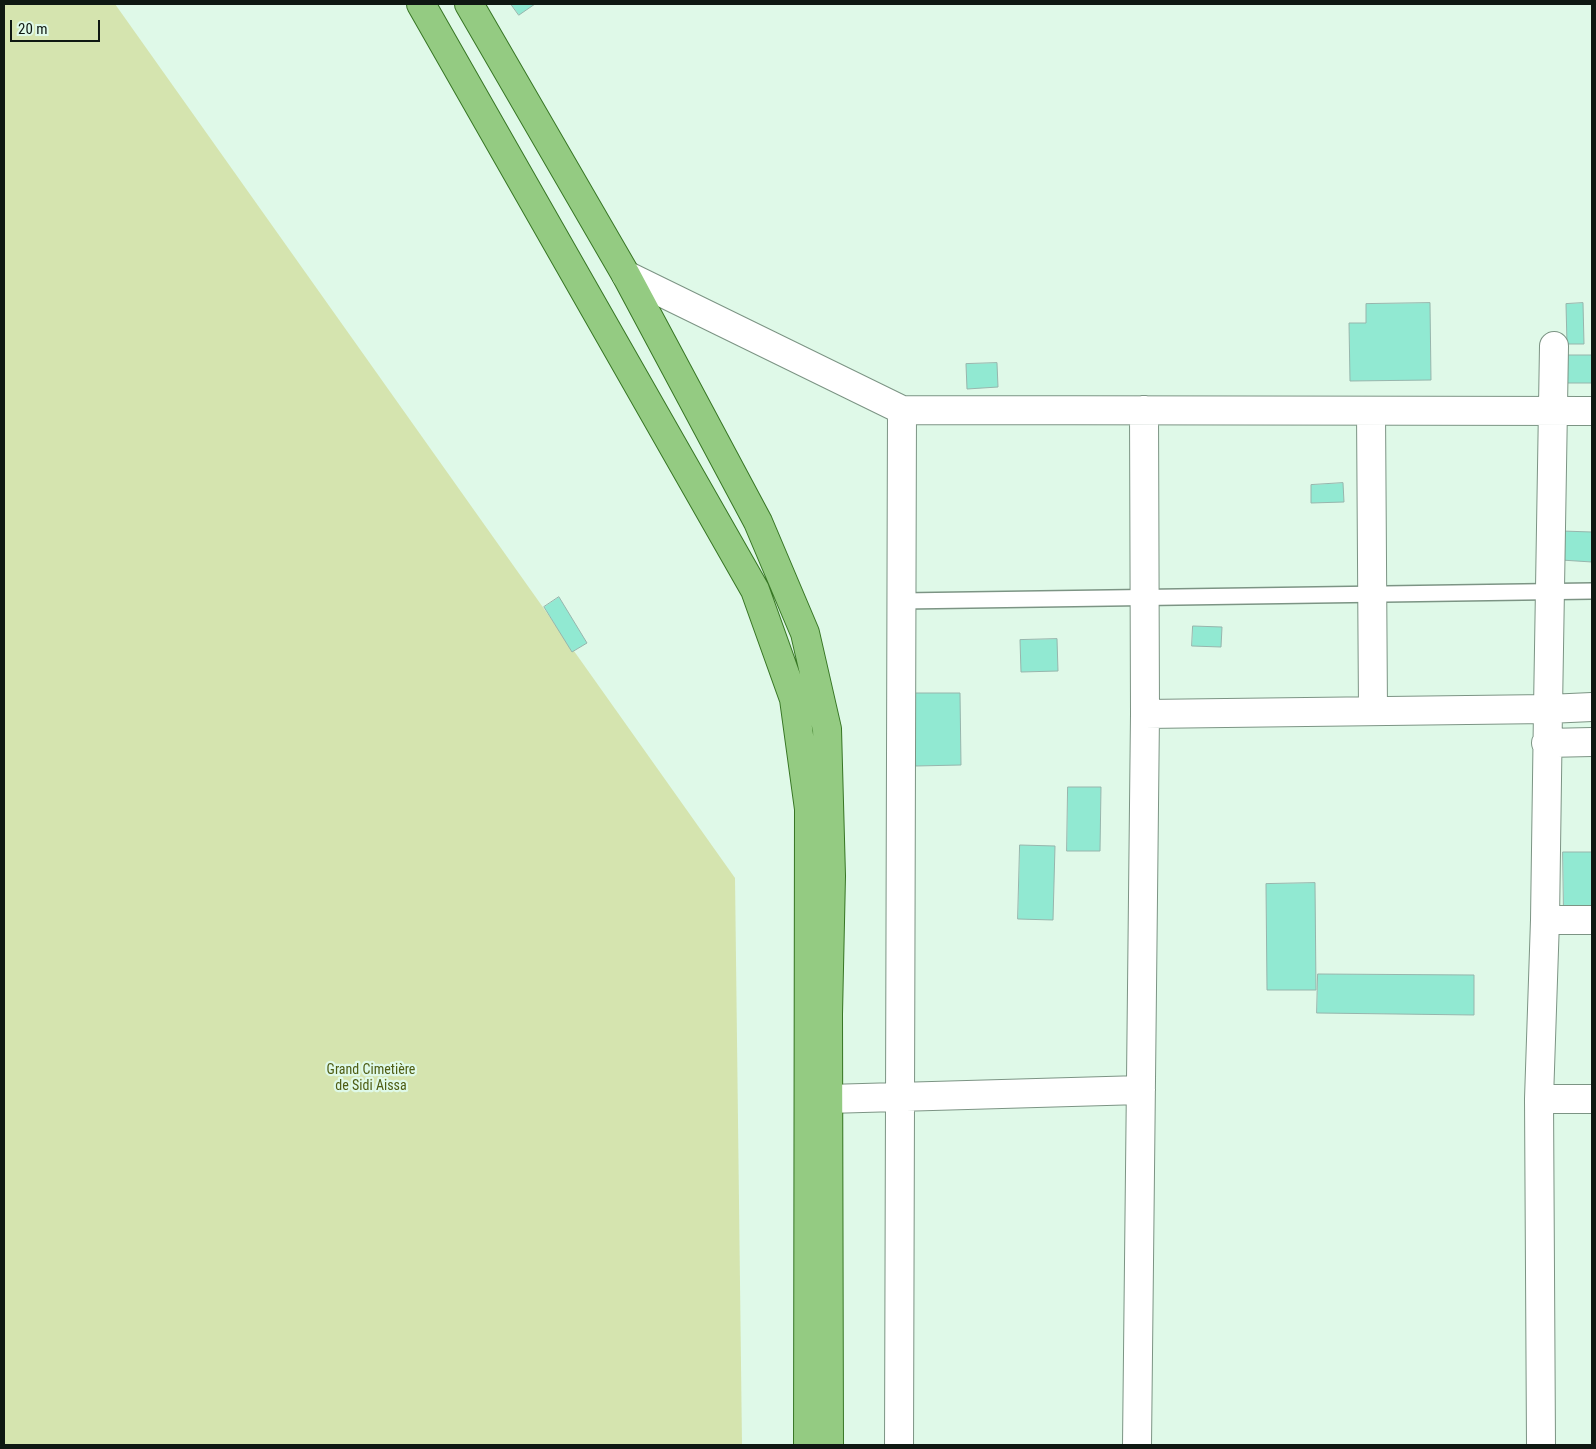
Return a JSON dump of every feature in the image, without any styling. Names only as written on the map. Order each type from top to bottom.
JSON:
[{"type":"main road","points":[[421,4],[755,590],[794,699],[809,809],[808,1445]]},
{"type":"main road","points":[[469,4],[626,276],[758,522],[805,633],[827,729],[831,876],[828,1099],[829,1445]]},
{"type":"street","points":[[626,276],[902,410],[1592,411]]},
{"type":"street","points":[[1541,1445],[1539,1100],[1545,920],[1546,743],[1554,346]]},
{"type":"street","points":[[899,1445],[902,410]]},
{"type":"street","points":[[1137,1445],[1145,714],[1144,410]]},
{"type":"street","points":[[1371,411],[1373,711]]},
{"type":"street","points":[[1145,714],[1592,707]]},
{"type":"street","points":[[1546,743],[1592,742]]},
{"type":"street","points":[[1545,920],[1592,920]]},
{"type":"street","points":[[828,1099],[1141,1090]]},
{"type":"street","points":[[1539,1100],[1592,1099]]},
{"type":"lane","points":[[902,601],[1592,591]]},
{"type":"green space","name":"Grand Cimetière de Sidi Aissa","points":[[4,4],[115,4],[735,878],[742,1445],[4,1445]]},
{"type":"building","points":[[511,4],[535,4],[519,15]]},
{"type":"building","points":[[1430,303],[1431,380],[1350,381],[1349,323],[1366,323],[1366,304]]},
{"type":"building","points":[[1583,303],[1584,344],[1567,344],[1566,304]]},
{"type":"building","points":[[1564,355],[1592,355],[1592,383],[1564,383]]},
{"type":"building","points":[[997,363],[998,387],[967,389],[966,364]]},
{"type":"building","points":[[1343,483],[1344,502],[1311,503],[1311,485]]},
{"type":"building","points":[[1562,531],[1592,532],[1592,562],[1561,560]]},
{"type":"building","points":[[559,597],[587,643],[572,652],[544,607]]},
{"type":"building","points":[[1193,626],[1222,627],[1221,647],[1192,646]]},
{"type":"building","points":[[1057,639],[1058,671],[1021,672],[1020,640]]},
{"type":"building","points":[[915,693],[960,693],[961,765],[916,766]]},
{"type":"building","points":[[1068,787],[1101,787],[1100,851],[1067,851]]},
{"type":"building","points":[[1020,845],[1055,846],[1053,920],[1018,919]]},
{"type":"building","points":[[1563,852],[1592,852],[1592,919],[1564,919]]},
{"type":"building","points":[[1315,883],[1316,990],[1267,990],[1266,884]]},
{"type":"building","points":[[1318,974],[1474,975],[1474,1015],[1317,1013]]}]
